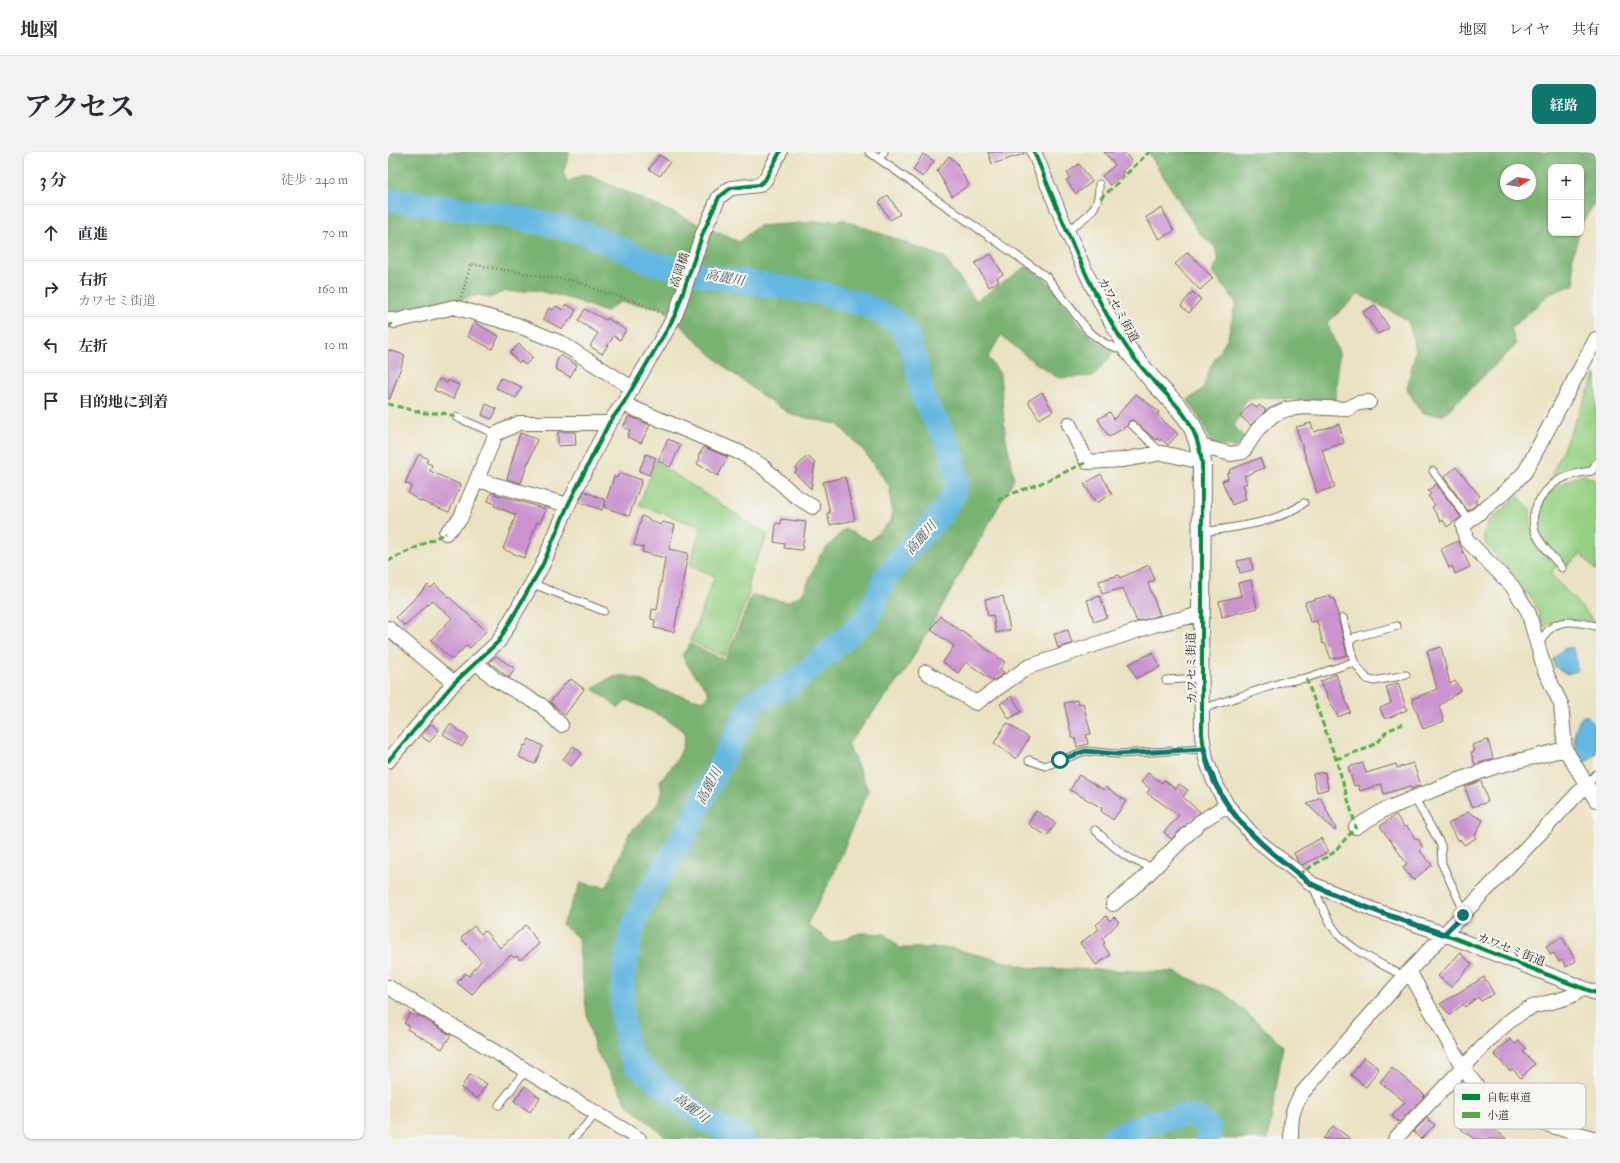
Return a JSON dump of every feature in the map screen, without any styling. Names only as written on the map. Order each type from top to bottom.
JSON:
[{"type":"street","name":"高岡橋","points":[[388,761],[454,684],[499,641],[533,584],[568,505],[609,423],[623,404],[675,315],[703,233],[718,197],[731,188],[759,185],[765,180],[780,152]]},
{"type":"street","name":"カワセミ街道","points":[[1034,152],[1067,231],[1110,320],[1126,347],[1142,368],[1178,404],[1196,432],[1201,454],[1201,614],[1204,749],[1214,781],[1227,805],[1257,840],[1312,884],[1374,910],[1444,934],[1596,993]]},
{"type":"street","points":[[388,319],[395,321],[454,307],[458,308],[517,325],[561,343],[632,388]]},
{"type":"street","points":[[1596,339],[1525,472],[1506,491],[1463,526],[1466,539],[1512,586],[1528,611],[1537,649],[1545,671],[1561,704],[1565,748],[1591,779],[1596,800]]},
{"type":"street","points":[[1069,424],[1087,462],[1122,460],[1162,453],[1231,454],[1243,452],[1258,429],[1273,415],[1287,409],[1305,407],[1347,409],[1358,403],[1369,402]]},
{"type":"street","points":[[623,404],[743,454],[762,466],[794,495],[813,507]]},
{"type":"street","points":[[446,533],[460,519],[478,480],[496,434],[519,423],[609,423]]},
{"type":"street","points":[[478,480],[568,505]]},
{"type":"street","points":[[926,672],[976,703],[1028,667],[1154,626],[1201,614]]},
{"type":"street","points":[[388,628],[454,684]]},
{"type":"street","points":[[477,663],[496,680],[541,705],[561,725]]},
{"type":"street","points":[[1356,827],[1384,810],[1415,799],[1448,784],[1494,767],[1565,748]]},
{"type":"street","points":[[1291,1139],[1290,1122],[1293,1107],[1302,1093],[1407,974],[1591,779]]},
{"type":"street","points":[[1113,904],[1141,881],[1153,867],[1200,822],[1227,805]]},
{"type":"street","points":[[1407,974],[1463,1068],[1474,1083]]},
{"type":"street","points":[[388,987],[639,1139]]},
{"type":"street","points":[[1401,1137],[1463,1068],[1497,1032],[1513,1018],[1528,1009],[1575,996],[1582,988]]},
{"type":"street","points":[[1562,1129],[1596,1139]]},
{"type":"lane","points":[[869,152],[1047,277],[1089,332],[1106,344],[1117,348],[1126,347]]},
{"type":"lane","points":[[879,158],[884,152]]},
{"type":"lane","points":[[1067,231],[1095,208],[1100,198],[1099,184]]},
{"type":"lane","points":[[456,416],[496,434]]},
{"type":"lane","points":[[1132,425],[1162,453]]},
{"type":"lane","points":[[1562,568],[1537,534],[1534,525],[1534,514],[1539,501],[1548,488],[1568,476],[1592,471],[1596,463]]},
{"type":"lane","points":[[1433,471],[1470,520]]},
{"type":"lane","points":[[1201,532],[1264,521],[1292,512],[1304,503]]},
{"type":"lane","points":[[533,584],[604,611]]},
{"type":"lane","points":[[1343,618],[1354,662],[1367,680],[1374,681],[1406,675]]},
{"type":"lane","points":[[1537,649],[1544,633],[1563,622],[1584,623],[1596,626]]},
{"type":"lane","points":[[1349,642],[1355,637],[1397,626]]},
{"type":"lane","points":[[1202,709],[1283,682],[1306,678],[1354,662]]},
{"type":"lane","points":[[1166,680],[1202,678]]},
{"type":"lane","points":[[1029,760],[1045,766],[1085,751],[1117,754],[1204,749]]},
{"type":"lane","points":[[1415,799],[1441,844],[1442,864],[1465,913]]},
{"type":"lane","points":[[1095,830],[1121,854],[1137,863],[1153,867]]},
{"type":"lane","points":[[1312,884],[1326,916],[1338,933],[1352,945],[1407,974]]},
{"type":"lane","points":[[499,1104],[526,1070]]},
{"type":"lane","points":[[573,1139],[597,1113]]},
{"type":"path","points":[[458,308],[471,264],[576,281],[599,291],[675,315]]},
{"type":"green space","points":[[388,152],[570,152],[563,172],[567,182],[586,174],[739,242],[758,226],[844,220],[944,257],[976,301],[1027,266],[1045,279],[1054,288],[1084,330],[1104,346],[1116,350],[1093,376],[1058,378],[1030,359],[1001,335],[988,357],[1000,374],[1005,434],[1014,479],[904,673],[848,744],[868,790],[833,875],[807,924],[832,943],[860,933],[885,934],[900,948],[950,948],[1030,968],[1174,972],[1224,993],[1283,1045],[1268,1139],[668,1139],[628,1105],[595,1049],[587,1015],[578,938],[562,924],[581,883],[607,887],[630,832],[656,806],[662,795],[660,781],[677,759],[683,747],[685,732],[663,717],[627,700],[619,708],[593,689],[604,681],[614,677],[623,676],[632,677],[670,693],[703,701],[709,694],[682,655],[690,644],[725,660],[752,595],[787,602],[802,595],[821,554],[845,529],[870,541],[892,520],[890,487],[864,451],[837,424],[792,415],[765,398],[724,366],[662,308],[620,302],[605,312],[575,300],[536,290],[517,292],[505,291],[490,298],[480,295],[468,297],[454,303],[388,316]]},
{"type":"green space","points":[[1148,152],[1596,152],[1596,200],[1584,220],[1584,164],[1548,164],[1548,236],[1578,236],[1572,259],[1575,284],[1550,294],[1511,328],[1516,345],[1443,415],[1422,413],[1407,389],[1416,349],[1408,320],[1359,294],[1327,323],[1339,353],[1335,405],[1269,397],[1246,400],[1234,426],[1244,437],[1242,448],[1211,444],[1205,427],[1188,400],[1203,389],[1211,366],[1228,337],[1236,302],[1212,272],[1219,260],[1215,247],[1200,234]]},
{"type":"green space","points":[[1596,374],[1596,455],[1590,468],[1567,473],[1549,481]]},
{"type":"green space","points":[[656,462],[768,535],[752,569],[749,580],[749,593],[724,656],[690,641],[715,576],[689,566],[701,527],[639,505]]},
{"type":"green space","points":[[1583,475],[1596,480],[1596,571],[1581,554],[1565,567],[1545,543],[1538,527],[1540,508],[1543,500],[1548,494],[1560,485]]},
{"type":"green space","points":[[1518,496],[1530,509],[1531,527],[1540,547],[1556,567],[1550,573],[1594,621],[1559,619],[1543,627],[1534,601],[1486,544],[1483,535],[1489,521]]},
{"type":"water","points":[[1572,647],[1576,657],[1577,671],[1567,674],[1554,666],[1553,659],[1563,649]]},
{"type":"water","points":[[1583,716],[1588,716],[1596,727],[1596,754],[1586,761],[1580,761],[1577,756],[1574,738],[1579,721]]},
{"type":"building","points":[[988,152],[1024,152],[1024,154],[992,164]]},
{"type":"building","points":[[1104,152],[1124,152],[1132,162],[1122,171],[1124,173],[1110,185],[1102,176],[1115,165]]},
{"type":"building","points":[[923,154],[934,161],[923,177],[913,170]]},
{"type":"building","points":[[659,155],[670,162],[660,176],[649,169]]},
{"type":"building","points":[[949,156],[958,164],[957,165],[969,185],[952,196],[937,171]]},
{"type":"building","points":[[1079,164],[1092,182],[1076,194],[1066,180],[1070,178],[1067,173]]},
{"type":"building","points":[[888,195],[900,214],[890,220],[879,202]]},
{"type":"building","points":[[1162,208],[1174,231],[1159,239],[1146,217]]},
{"type":"building","points":[[1188,252],[1213,278],[1200,290],[1175,264]]},
{"type":"building","points":[[991,254],[1003,274],[997,278],[999,281],[989,287],[975,263]]},
{"type":"building","points":[[1192,292],[1201,299],[1189,313],[1181,306]]},
{"type":"building","points":[[566,304],[576,310],[571,319],[562,329],[543,319],[549,308],[553,310],[556,306],[563,310]]},
{"type":"building","points":[[1375,305],[1389,328],[1378,334],[1363,312]]},
{"type":"building","points":[[585,309],[606,320],[607,318],[626,330],[620,340],[614,336],[602,354],[590,346],[598,333],[578,321]]},
{"type":"building","points":[[474,322],[499,336],[492,349],[467,336]]},
{"type":"building","points":[[519,344],[533,358],[525,365],[521,361],[519,363],[510,353]]},
{"type":"building","points":[[388,350],[405,355],[390,399],[388,399]]},
{"type":"building","points":[[560,355],[577,365],[570,377],[556,369],[556,363]]},
{"type":"building","points":[[501,378],[522,387],[516,398],[496,388]]},
{"type":"building","points":[[439,379],[447,383],[448,380],[459,385],[453,399],[434,390]]},
{"type":"building","points":[[1042,392],[1053,411],[1039,419],[1028,401]]},
{"type":"building","points":[[1136,394],[1159,412],[1157,415],[1178,434],[1168,445],[1161,439],[1160,441],[1157,438],[1156,440],[1133,420],[1129,421],[1127,426],[1109,437],[1098,419],[1110,412],[1114,419]]},
{"type":"building","points":[[1251,403],[1257,408],[1259,405],[1266,410],[1251,425],[1240,416]]},
{"type":"building","points":[[486,404],[497,409],[492,419],[482,415]]},
{"type":"building","points":[[629,416],[650,425],[641,443],[627,437],[630,430],[623,427]]},
{"type":"building","points":[[1311,423],[1314,432],[1339,424],[1344,443],[1322,450],[1335,487],[1317,493],[1296,427]]},
{"type":"building","points":[[558,432],[575,432],[576,445],[558,446]]},
{"type":"building","points":[[520,433],[537,439],[521,483],[507,479]]},
{"type":"building","points":[[668,439],[681,445],[670,467],[658,461]]},
{"type":"building","points":[[704,447],[728,457],[718,476],[697,464],[700,458],[698,456]]},
{"type":"building","points":[[419,454],[428,459],[426,462],[432,465],[430,471],[461,485],[449,512],[418,500],[408,493],[412,486],[405,483]]},
{"type":"building","points":[[646,454],[656,458],[649,475],[639,471]]},
{"type":"building","points":[[807,456],[815,463],[811,489],[795,473],[797,470],[795,469]]},
{"type":"building","points":[[1260,458],[1264,468],[1244,476],[1247,483],[1243,485],[1246,492],[1244,493],[1246,499],[1232,505],[1222,481],[1228,479],[1227,474],[1230,472],[1229,470]]},
{"type":"building","points":[[1456,467],[1480,496],[1475,501],[1477,504],[1468,511],[1444,477]]},
{"type":"building","points":[[619,472],[642,480],[629,516],[604,507],[614,477],[617,478]]},
{"type":"building","points":[[1101,474],[1112,494],[1096,503],[1084,484]]},
{"type":"building","points":[[845,477],[855,520],[830,525],[827,513],[830,513],[823,482]]},
{"type":"building","points":[[1436,484],[1461,517],[1447,527],[1443,520],[1441,522],[1432,507],[1435,505],[1428,496],[1431,494],[1428,491]]},
{"type":"building","points":[[584,491],[605,500],[602,510],[579,502]]},
{"type":"building","points":[[491,493],[546,509],[540,523],[537,522],[524,558],[503,549],[516,515],[494,506],[495,504],[488,501]]},
{"type":"building","points":[[642,516],[660,525],[662,522],[675,525],[669,549],[688,553],[674,632],[654,628],[655,620],[651,619],[652,609],[657,610],[665,558],[642,552],[643,547],[634,545]]},
{"type":"building","points":[[781,519],[806,522],[802,550],[784,548],[785,544],[774,542],[776,523],[781,524]]},
{"type":"building","points":[[1458,541],[1470,567],[1455,574],[1452,566],[1449,568],[1441,549]]},
{"type":"building","points":[[1251,558],[1253,570],[1240,573],[1237,561]]},
{"type":"building","points":[[1149,565],[1155,580],[1148,583],[1160,615],[1137,622],[1123,588],[1102,594],[1099,581],[1119,575],[1120,578]]},
{"type":"building","points":[[1251,580],[1257,608],[1222,617],[1219,601],[1241,596],[1238,583]]},
{"type":"building","points":[[435,584],[486,631],[470,648],[467,645],[452,660],[431,640],[452,618],[432,600],[405,626],[396,617],[428,585],[431,588]]},
{"type":"building","points":[[1330,595],[1331,599],[1334,598],[1347,655],[1331,659],[1325,643],[1323,644],[1317,621],[1310,622],[1305,602]]},
{"type":"building","points":[[1003,596],[1010,630],[996,633],[993,615],[988,616],[985,599]]},
{"type":"building","points":[[1100,596],[1107,617],[1094,622],[1087,600]]},
{"type":"building","points":[[940,616],[1005,662],[1000,669],[1004,672],[1003,674],[993,681],[966,662],[958,673],[943,662],[954,646],[931,630]]},
{"type":"building","points":[[1068,630],[1072,644],[1058,648],[1054,634]]},
{"type":"building","points":[[1441,647],[1450,684],[1455,681],[1461,690],[1439,706],[1444,721],[1423,729],[1412,699],[1437,689],[1427,651]]},
{"type":"building","points":[[1153,652],[1160,667],[1136,678],[1129,664]]},
{"type":"building","points":[[496,656],[515,669],[509,678],[489,662]]},
{"type":"building","points":[[1336,674],[1350,712],[1338,717],[1320,682]]},
{"type":"building","points":[[571,679],[584,689],[565,715],[550,702],[568,680],[570,681]]},
{"type":"building","points":[[1398,683],[1407,710],[1388,718],[1384,718],[1380,708],[1391,703],[1386,687]]},
{"type":"building","points":[[1012,696],[1021,712],[1009,719],[1000,704]]},
{"type":"building","points":[[1077,700],[1078,704],[1083,703],[1091,734],[1086,735],[1088,744],[1077,747],[1075,738],[1072,738],[1064,703]]},
{"type":"building","points":[[1007,723],[1029,738],[1016,759],[994,743]]},
{"type":"building","points":[[431,724],[439,730],[429,742],[421,736]]},
{"type":"building","points":[[450,724],[468,737],[462,747],[443,734]]},
{"type":"building","points":[[529,739],[543,746],[535,764],[519,757],[524,745],[526,746]]},
{"type":"building","points":[[1488,740],[1493,758],[1475,765],[1471,752],[1474,752],[1472,745]]},
{"type":"building","points":[[573,746],[582,753],[571,766],[563,759]]},
{"type":"building","points":[[1363,763],[1366,773],[1396,764],[1397,768],[1413,763],[1421,785],[1411,789],[1410,786],[1384,794],[1381,784],[1360,791],[1358,785],[1354,786],[1348,767]]},
{"type":"building","points":[[1325,772],[1328,789],[1317,792],[1313,774]]},
{"type":"building","points":[[1148,773],[1162,783],[1164,780],[1176,789],[1179,784],[1188,790],[1183,797],[1200,812],[1171,839],[1164,832],[1179,815],[1147,793],[1150,788],[1141,782]]},
{"type":"building","points":[[1079,775],[1104,790],[1106,787],[1126,801],[1113,820],[1101,811],[1102,808],[1070,790]]},
{"type":"building","points":[[1481,781],[1488,802],[1472,807],[1465,787]]},
{"type":"building","points":[[1320,797],[1336,829],[1335,831],[1307,804]]},
{"type":"building","points":[[1036,811],[1056,823],[1047,836],[1028,824]]},
{"type":"building","points":[[1468,812],[1483,820],[1475,836],[1476,838],[1464,845],[1460,839],[1459,841],[1448,824]]},
{"type":"building","points":[[1396,815],[1404,827],[1407,826],[1416,840],[1418,839],[1423,848],[1420,851],[1432,865],[1413,880],[1403,868],[1407,864],[1380,826]]},
{"type":"building","points":[[1321,838],[1328,852],[1302,865],[1298,862],[1294,853]]},
{"type":"building","points":[[1106,916],[1110,921],[1114,917],[1119,922],[1102,939],[1105,943],[1103,944],[1110,955],[1096,965],[1080,943],[1099,929],[1096,925]]},
{"type":"building","points":[[526,925],[539,944],[520,960],[517,956],[514,958],[511,955],[486,977],[472,995],[457,983],[465,973],[469,976],[481,961],[461,938],[474,926],[481,934],[485,931],[500,948]]},
{"type":"building","points":[[1562,937],[1576,961],[1566,967],[1562,960],[1559,962],[1554,953],[1551,955],[1546,946]]},
{"type":"building","points":[[1460,953],[1472,964],[1451,987],[1438,976]]},
{"type":"building","points":[[1484,977],[1494,994],[1481,1001],[1478,997],[1465,1007],[1463,1004],[1450,1015],[1440,1004]]},
{"type":"building","points":[[410,1013],[416,1018],[418,1015],[451,1035],[442,1049],[407,1029],[409,1026],[404,1023]]},
{"type":"building","points":[[1510,1039],[1515,1044],[1519,1041],[1526,1048],[1523,1052],[1535,1064],[1521,1078],[1512,1069],[1510,1071],[1494,1054]]},
{"type":"building","points":[[1364,1057],[1379,1069],[1366,1087],[1351,1075]]},
{"type":"building","points":[[1392,1068],[1425,1095],[1399,1122],[1392,1116],[1405,1102],[1380,1082]]},
{"type":"building","points":[[470,1074],[487,1084],[477,1099],[461,1088]]},
{"type":"building","points":[[525,1086],[540,1098],[530,1112],[514,1101]]},
{"type":"building","points":[[1427,1118],[1435,1125],[1421,1139],[1413,1132]]},
{"type":"building","points":[[1333,1126],[1351,1139],[1323,1139]]},
{"type":"building","points":[[1461,1129],[1493,1129],[1507,1139],[1474,1139]]},
{"type":"waterway","name":"高麗川","points":[[388,200],[509,216],[580,232],[620,248],[648,262],[712,277],[822,293],[864,305],[889,317],[905,331],[915,358],[923,397],[952,452],[957,478],[954,494],[941,514],[885,578],[868,618],[792,684],[753,701],[682,839],[645,898],[631,932],[622,986],[622,1011],[627,1045],[634,1063],[703,1119],[742,1139]]},
{"type":"waterway","name":"高麗川","points":[[1111,1139],[1153,1122],[1187,1116],[1199,1119],[1210,1129],[1208,1139]]},
{"type":"marked path","points":[[1100,198],[1149,152]]},
{"type":"marked path","points":[[388,327],[395,321]]},
{"type":"marked path","points":[[388,404],[424,413],[443,413],[456,417]]},
{"type":"marked path","points":[[997,501],[1087,462]]},
{"type":"marked path","points":[[388,561],[446,533]]},
{"type":"marked path","points":[[1299,874],[1333,853],[1356,827],[1336,759],[1306,678]]},
{"type":"marked path","points":[[1336,759],[1368,748],[1379,741],[1387,731],[1403,724]]},
{"type":"cycle path","points":[[388,761],[454,683],[499,641],[542,566],[568,505],[609,423],[623,404],[676,313],[703,233],[719,197],[731,188],[759,185],[765,180],[780,152]]},
{"type":"cycle path","points":[[1034,152],[1079,260],[1111,322],[1139,364],[1181,410],[1188,420],[1199,446],[1202,462],[1202,735],[1206,756],[1212,775],[1230,809],[1255,838],[1270,852],[1314,885],[1361,905],[1462,941],[1596,993]]},
{"type":"route","points":[[1060,760],[1085,751],[1131,754],[1168,750],[1204,749],[1214,781],[1227,805],[1240,822],[1257,840],[1312,884],[1374,910],[1444,934],[1463,915]]}]
